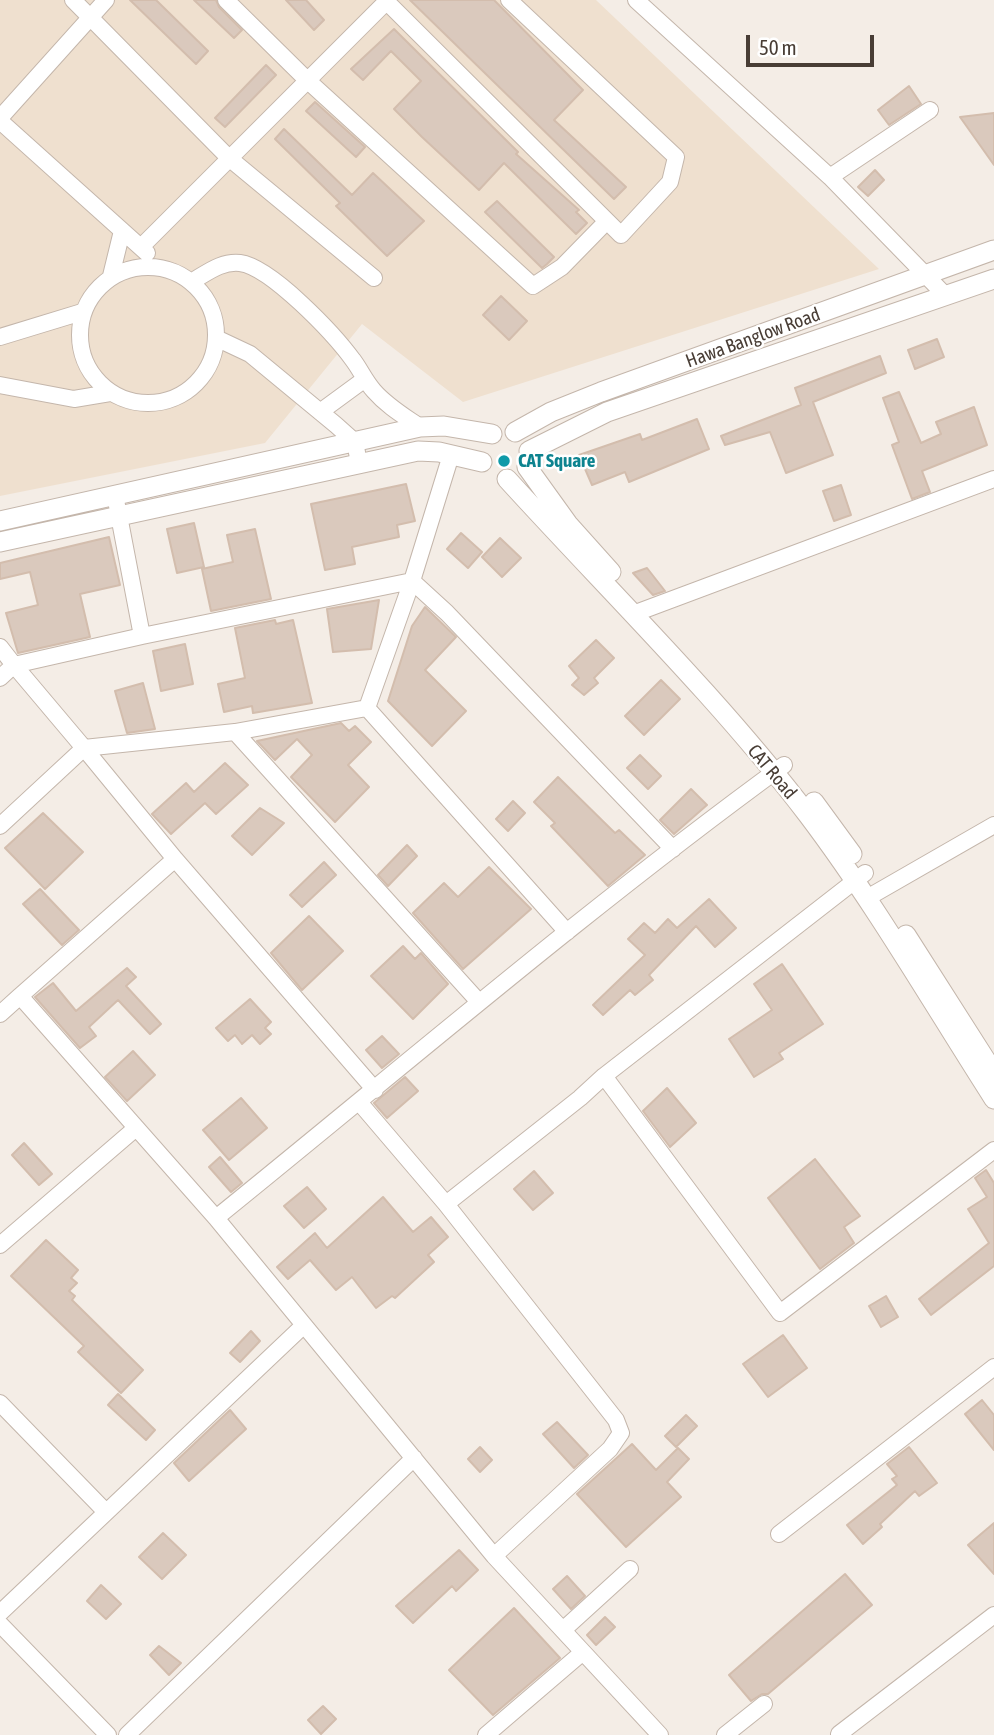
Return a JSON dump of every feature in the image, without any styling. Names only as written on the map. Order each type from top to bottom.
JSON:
[{"type":"street","points":[[73,0],[229,158],[374,278]]},
{"type":"street","points":[[106,0],[0,120],[164,268],[191,282],[209,307],[216,338],[212,358],[203,376],[188,391],[170,400],[149,404],[129,401],[110,393],[93,377],[82,357],[79,335],[82,312],[94,292],[111,276],[133,268],[164,268]]},
{"type":"street","points":[[226,0],[307,80],[533,286],[562,267],[607,221]]},
{"type":"street","points":[[141,247],[386,1],[621,235],[670,182],[676,157],[509,0]]},
{"type":"street","points":[[636,0],[830,177],[946,296]]},
{"type":"street","points":[[830,177],[930,110]]},
{"type":"street","points":[[111,276],[122,231]]},
{"type":"street","name":"Hawa Banglow Road","points":[[515,432],[551,412],[994,250]]},
{"type":"street","points":[[191,282],[223,264],[242,263],[265,274],[304,307],[353,359],[365,379],[390,407],[420,427]]},
{"type":"street","name":"Hawa Banglow Road","points":[[528,459],[567,430],[639,402],[994,279]]},
{"type":"street","points":[[0,337],[82,312]]},
{"type":"street","points":[[216,338],[250,354],[355,442],[359,463]]},
{"type":"street","points":[[320,412],[365,379]]},
{"type":"street","points":[[632,383],[639,402]]},
{"type":"street","points":[[0,385],[74,399],[110,393]]},
{"type":"street","points":[[0,521],[420,427],[444,426],[492,434]]},
{"type":"street","points":[[500,431],[515,432],[522,437],[528,459],[514,477],[507,479],[491,475],[482,462],[482,446],[492,434],[500,431]]},
{"type":"street","points":[[0,542],[418,451],[482,462]]},
{"type":"street","points":[[367,708],[412,581],[451,455]]},
{"type":"street","name":"CAT Road","points":[[528,459],[568,524],[639,612],[779,769],[860,877],[994,1073]]},
{"type":"street","name":"CAT Road","points":[[507,479],[639,612]]},
{"type":"street","points":[[639,612],[994,479]]},
{"type":"street","points":[[115,495],[142,636]]},
{"type":"street","points":[[0,677],[15,665],[412,581]]},
{"type":"street","points":[[412,581],[447,613],[673,849]]},
{"type":"street","points":[[0,647],[175,859],[375,1090]]},
{"type":"street","points":[[0,826],[84,748],[235,732],[367,708]]},
{"type":"street","points":[[367,708],[567,932]]},
{"type":"street","points":[[235,732],[479,1002]]},
{"type":"street","points":[[216,1219],[479,1002],[779,769]]},
{"type":"street","points":[[872,895],[994,825]]},
{"type":"street","points":[[0,1014],[175,859]]},
{"type":"street","points":[[446,1204],[604,1076],[860,877]]},
{"type":"street","name":"CAT Road","points":[[872,895],[994,1099]]},
{"type":"street","points":[[20,996],[216,1219],[495,1556],[660,1735]]},
{"type":"street","points":[[604,1076],[780,1313],[994,1150]]},
{"type":"street","points":[[359,1102],[446,1204],[616,1420],[621,1433],[610,1449],[495,1556]]},
{"type":"street","points":[[0,1245],[136,1128]]},
{"type":"street","points":[[0,1614],[303,1326]]},
{"type":"street","points":[[779,1534],[994,1367]]},
{"type":"street","points":[[0,1404],[106,1512]]},
{"type":"street","points":[[127,1735],[414,1458]]},
{"type":"street","points":[[563,1630],[630,1569]]},
{"type":"street","points":[[839,1734],[994,1615]]},
{"type":"street","points":[[0,1625],[108,1735]]},
{"type":"street","points":[[486,1735],[583,1652]]},
{"type":"street","points":[[725,1735],[764,1704]]},
{"type":"shaded area","points":[[0,0],[596,0],[879,269],[463,402],[362,324],[265,443],[0,496]]},
{"type":"building","points":[[130,0],[156,0],[208,51],[196,64]]},
{"type":"building","points":[[194,0],[216,0],[219,7],[242,30],[234,38]]},
{"type":"building","points":[[286,0],[306,0],[324,20],[314,30]]},
{"type":"building","points":[[410,0],[494,0],[583,90],[554,120],[626,187],[614,199]]},
{"type":"building","points":[[394,29],[518,152],[516,154],[579,210],[576,212],[587,223],[576,234],[504,163],[479,190],[422,137],[394,109],[421,81],[391,51],[363,80],[351,69]]},
{"type":"building","points":[[266,65],[276,75],[225,127],[215,118]]},
{"type":"building","points":[[909,86],[921,104],[889,125],[878,110]]},
{"type":"building","points":[[315,102],[365,147],[356,157],[306,111]]},
{"type":"building","points":[[994,113],[994,165],[960,117]]},
{"type":"building","points":[[284,129],[352,195],[373,173],[424,221],[387,256],[336,206],[340,203],[275,139]]},
{"type":"building","points":[[875,170],[884,180],[868,196],[858,187]]},
{"type":"building","points":[[497,201],[554,257],[542,268],[485,212]]},
{"type":"building","points":[[501,296],[527,321],[509,340],[483,315]]},
{"type":"building","points":[[937,339],[944,357],[915,369],[908,350]]},
{"type":"building","points":[[880,356],[886,373],[813,402],[833,455],[786,473],[770,432],[725,445],[721,436],[801,405],[795,388]]},
{"type":"building","points":[[899,392],[921,443],[941,434],[936,422],[974,407],[987,445],[922,471],[930,492],[912,499],[892,445],[899,442],[883,398]]},
{"type":"building","points":[[697,419],[709,449],[629,482],[625,472],[592,485],[579,455],[640,434],[642,440]]},
{"type":"building","points":[[406,484],[415,521],[397,525],[399,537],[352,547],[355,564],[325,570],[311,504]]},
{"type":"building","points":[[841,485],[851,515],[834,521],[823,491]]},
{"type":"building","points":[[194,523],[204,567],[177,573],[167,529]]},
{"type":"building","points":[[255,529],[271,599],[211,611],[202,569],[233,562],[227,535]]},
{"type":"building","points":[[461,533],[482,552],[468,568],[447,549]]},
{"type":"building","points":[[109,537],[120,585],[80,594],[90,637],[18,653],[6,613],[38,605],[30,572],[0,579],[0,563]]},
{"type":"building","points":[[500,538],[521,558],[502,577],[482,557]]},
{"type":"building","points":[[647,568],[665,591],[653,595],[633,573]]},
{"type":"building","points":[[379,600],[371,649],[333,652],[327,609]]},
{"type":"building","points":[[425,607],[456,637],[425,670],[466,711],[432,746],[388,701],[412,626]]},
{"type":"building","points":[[275,620],[276,624],[293,620],[312,703],[253,713],[252,706],[224,712],[218,684],[245,678],[235,628]]},
{"type":"building","points":[[596,640],[614,658],[594,678],[598,683],[584,695],[572,685],[579,678],[569,666]]},
{"type":"building","points":[[185,644],[193,684],[161,691],[153,651]]},
{"type":"building","points":[[661,680],[680,699],[644,735],[625,716]]},
{"type":"building","points":[[143,683],[155,729],[127,733],[115,691]]},
{"type":"building","points":[[341,723],[349,731],[355,726],[371,742],[348,765],[369,787],[335,822],[291,777],[312,755],[297,739],[275,760],[257,741]]},
{"type":"building","points":[[640,755],[661,776],[648,789],[627,768]]},
{"type":"building","points":[[225,763],[248,785],[216,814],[205,803],[171,834],[152,814],[186,783],[194,792]]},
{"type":"building","points":[[558,777],[615,833],[619,830],[645,855],[608,886],[551,826],[555,823],[534,802]]},
{"type":"building","points":[[691,789],[707,805],[674,834],[660,820]]},
{"type":"building","points":[[513,801],[525,813],[508,831],[496,819]]},
{"type":"building","points":[[260,808],[284,823],[252,855],[232,836]]},
{"type":"building","points":[[43,813],[83,852],[45,889],[5,848]]},
{"type":"building","points":[[407,845],[417,856],[388,886],[378,875]]},
{"type":"building","points":[[324,862],[336,875],[302,907],[290,895]]},
{"type":"building","points":[[489,867],[531,909],[463,969],[413,913],[444,883],[458,897]]},
{"type":"building","points":[[40,889],[79,930],[62,945],[23,904]]},
{"type":"building","points":[[709,899],[736,928],[715,947],[696,926],[649,975],[653,980],[635,995],[630,990],[603,1015],[593,1005],[645,955],[628,939],[644,923],[655,933],[668,919],[677,928]]},
{"type":"building","points":[[309,916],[343,951],[302,990],[271,953]]},
{"type":"building","points":[[403,946],[415,959],[421,953],[448,984],[413,1019],[371,976]]},
{"type":"building","points":[[782,964],[823,1024],[779,1053],[783,1059],[754,1077],[729,1039],[772,1010],[754,984]]},
{"type":"building","points":[[127,968],[136,977],[126,986],[161,1024],[150,1034],[118,1000],[89,1027],[96,1036],[80,1048],[35,997],[53,983],[76,1011]]},
{"type":"building","points":[[250,999],[271,1022],[265,1028],[271,1034],[260,1044],[252,1035],[242,1044],[235,1035],[228,1041],[216,1028]]},
{"type":"building","points":[[382,1036],[399,1054],[382,1068],[366,1050]]},
{"type":"building","points":[[133,1051],[155,1075],[127,1101],[105,1077]]},
{"type":"building","points":[[405,1077],[418,1091],[387,1118],[374,1103]]},
{"type":"building","points":[[667,1088],[696,1123],[670,1147],[643,1111]]},
{"type":"building","points":[[241,1098],[267,1128],[229,1160],[203,1130]]},
{"type":"building","points":[[24,1143],[52,1174],[39,1185],[12,1155]]},
{"type":"building","points":[[220,1157],[242,1183],[231,1192],[209,1167]]},
{"type":"building","points":[[815,1159],[860,1216],[844,1227],[854,1243],[820,1269],[768,1198]]},
{"type":"building","points":[[986,1170],[994,1183],[994,1266],[931,1315],[919,1299],[989,1243],[968,1209],[987,1197],[975,1178]]},
{"type":"building","points":[[534,1171],[553,1193],[533,1210],[514,1189]]},
{"type":"building","points":[[307,1187],[326,1209],[304,1228],[284,1206]]},
{"type":"building","points":[[383,1197],[413,1232],[431,1217],[448,1237],[428,1255],[434,1262],[395,1298],[392,1296],[376,1308],[352,1277],[336,1290],[310,1260],[288,1279],[277,1267],[315,1233],[327,1248]]},
{"type":"building","points":[[46,1240],[78,1270],[71,1278],[77,1283],[69,1291],[75,1296],[72,1300],[143,1370],[121,1393],[78,1352],[84,1346],[11,1276]]},
{"type":"building","points":[[886,1296],[898,1317],[881,1327],[869,1306]]},
{"type":"building","points":[[251,1331],[260,1341],[240,1362],[230,1353]]},
{"type":"building","points":[[783,1335],[807,1368],[768,1397],[743,1364]]},
{"type":"building","points":[[118,1394],[155,1430],[146,1440],[108,1405]]},
{"type":"building","points":[[982,1400],[994,1415],[994,1450],[965,1414]]},
{"type":"building","points":[[230,1410],[246,1429],[189,1481],[174,1463]]},
{"type":"building","points":[[686,1415],[697,1426],[676,1447],[665,1436]]},
{"type":"building","points":[[557,1422],[588,1455],[574,1468],[543,1434]]},
{"type":"building","points":[[632,1444],[656,1470],[678,1448],[689,1459],[667,1482],[681,1497],[626,1547],[577,1494]]},
{"type":"building","points":[[480,1447],[492,1460],[480,1472],[468,1459]]},
{"type":"building","points":[[909,1447],[937,1483],[919,1496],[915,1491],[863,1544],[847,1525],[897,1485],[892,1479],[897,1476],[887,1464]]},
{"type":"building","points":[[994,1523],[994,1574],[968,1545]]},
{"type":"building","points":[[163,1533],[186,1555],[162,1579],[139,1557]]},
{"type":"building","points":[[459,1550],[478,1570],[456,1591],[452,1586],[413,1623],[396,1606]]},
{"type":"building","points":[[845,1574],[872,1605],[768,1694],[762,1694],[751,1701],[729,1675]]},
{"type":"building","points":[[567,1576],[585,1596],[571,1609],[553,1589]]},
{"type":"building","points":[[101,1585],[121,1604],[106,1619],[87,1601]]},
{"type":"building","points":[[514,1608],[560,1658],[493,1715],[449,1670]]},
{"type":"building","points":[[605,1617],[615,1627],[596,1645],[587,1635]]},
{"type":"building","points":[[159,1646],[181,1663],[169,1675],[150,1655]]},
{"type":"building","points":[[323,1706],[336,1719],[321,1734],[308,1720]]},
{"type":"place","name":"CAT Square","points":[[504,461]]}]
